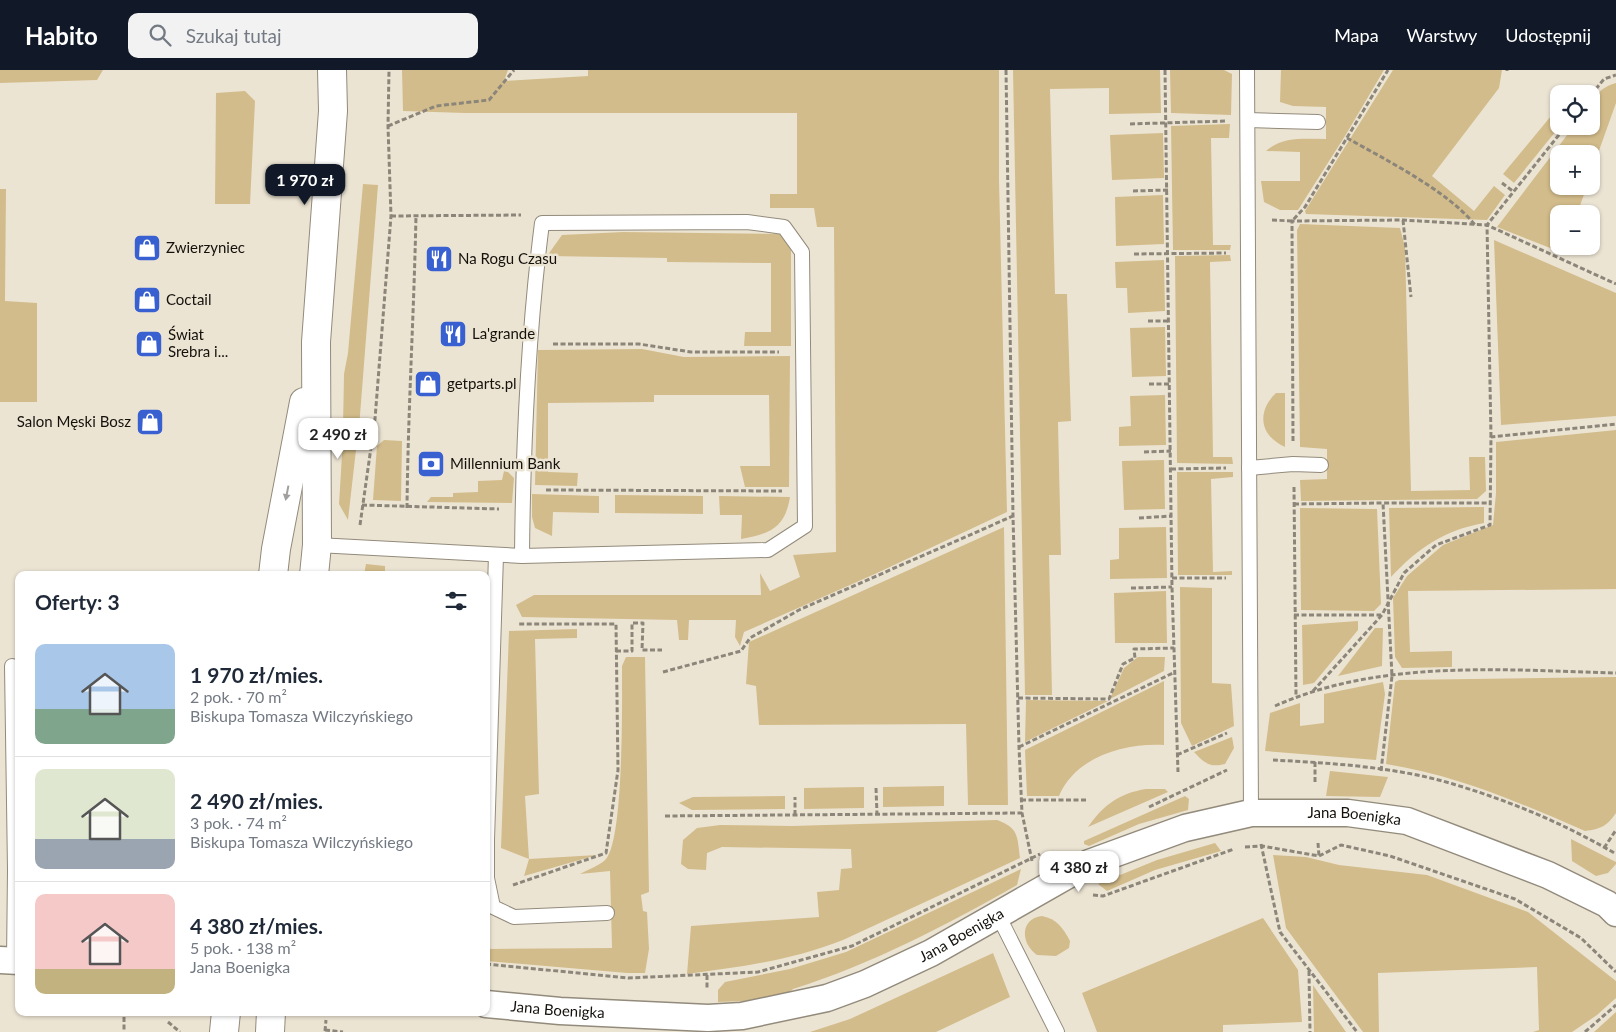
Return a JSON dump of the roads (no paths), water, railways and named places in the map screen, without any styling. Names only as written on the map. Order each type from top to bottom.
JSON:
[{"type":"street","points":[[314,571],[317,545],[316,342],[333,111],[332,70]]},
{"type":"street","points":[[273,571],[276,549],[316,342]]},
{"type":"street","name":"Jana Boenigka","points":[[490,1004],[667,1025],[708,1018],[742,1016],[827,998],[865,984],[931,954],[1035,893],[1098,860],[1185,828],[1251,813],[1348,812],[1407,821],[1548,875],[1613,903]]},
{"type":"street","points":[[224,1032],[226,1016]]},
{"type":"street","points":[[270,1032],[271,1016]]},
{"type":"lane","points":[[1247,70],[1250,219],[1249,718],[1251,813]]},
{"type":"lane","points":[[1248,120],[1318,122]]},
{"type":"lane","points":[[317,545],[522,556],[768,550],[805,526],[802,252],[784,226],[747,222],[542,224],[533,297],[530,344],[522,510],[522,556]]},
{"type":"lane","points":[[1249,468],[1293,464],[1320,465]]},
{"type":"lane","points":[[490,746],[496,555]]},
{"type":"lane","points":[[11,960],[15,870],[12,666]]},
{"type":"lane","points":[[490,891],[493,907],[514,917],[607,913]]},
{"type":"lane","points":[[998,915],[1057,1032]]},
{"type":"place","name":"Zwierzyniec","points":[[147,248]]},
{"type":"place","name":"Na Rogu Czasu","points":[[439,259]]},
{"type":"place","name":"Coctail","points":[[147,300]]},
{"type":"place","name":"La'grande","points":[[453,334]]},
{"type":"place","name":"Świat Srebra i...","points":[[149,344]]},
{"type":"place","name":"getparts.pl","points":[[428,384]]},
{"type":"place","name":"Salon Męski Bosz","points":[[150,422]]},
{"type":"place","name":"Millennium Bank","points":[[431,464]]}]
